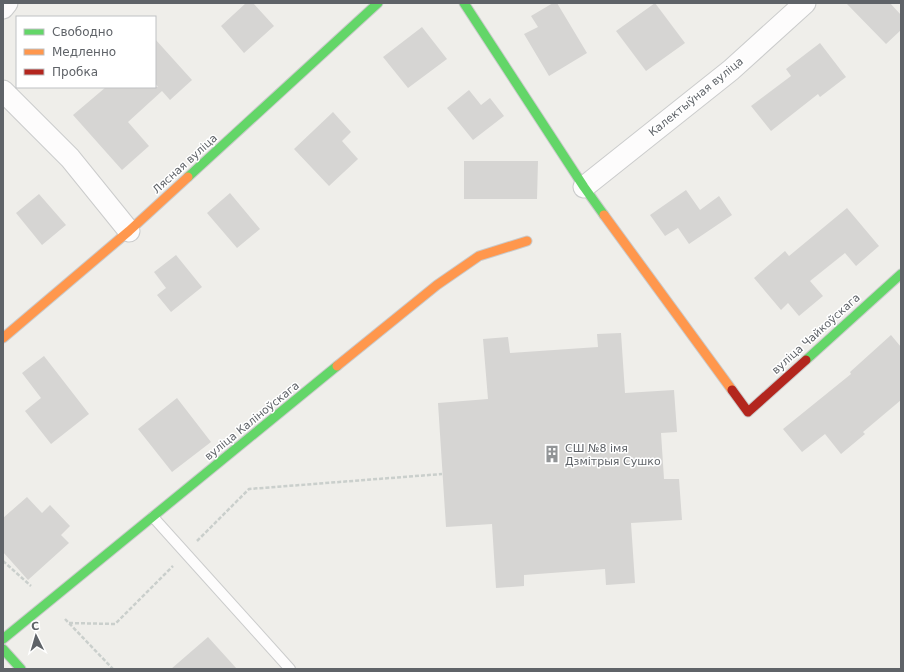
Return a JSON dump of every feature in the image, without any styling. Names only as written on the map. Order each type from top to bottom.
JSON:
[{"type":"street","points":[[3,8],[7,3]]},
{"type":"street","name":"Лясная вуліца","points":[[3,338],[129,231],[378,3]]},
{"type":"street","points":[[464,3],[584,187]]},
{"type":"street","name":"Калектыўная вуліца","points":[[584,187],[731,70],[805,3]]},
{"type":"street","points":[[3,91],[70,158],[129,231]]},
{"type":"street","name":"вуліца Чайкоўскага","points":[[584,187],[748,412],[901,274]]},
{"type":"street","name":"вуліца Каліноўскага","points":[[3,639],[437,285],[479,256],[527,241]]},
{"type":"street","points":[[3,649],[21,669]]},
{"type":"lane","points":[[153,517],[290,669]]},
{"type":"path","points":[[69,623],[115,624],[249,489],[442,474]]},
{"type":"building","points":[[246,3],[253,3],[274,26],[244,53],[221,26]]},
{"type":"building","points":[[553,3],[557,3],[587,53],[549,76],[524,34],[538,27],[531,16]]},
{"type":"building","points":[[655,3],[685,43],[646,71],[616,31]]},
{"type":"building","points":[[846,3],[890,3],[901,15],[901,30],[886,44]]},
{"type":"building","points":[[422,27],[447,59],[408,88],[383,57]]},
{"type":"building","points":[[156,40],[192,80],[170,100],[162,91],[128,122],[149,146],[122,170],[73,115],[105,88],[158,87],[156,84]]},
{"type":"building","points":[[820,43],[846,77],[820,97],[818,94],[771,131],[751,106],[791,76],[786,69]]},
{"type":"building","points":[[469,90],[481,105],[490,98],[504,116],[473,140],[447,108]]},
{"type":"building","points":[[333,112],[351,132],[342,141],[358,159],[329,186],[294,149]]},
{"type":"building","points":[[464,161],[538,161],[537,199],[464,199]]},
{"type":"building","points":[[686,190],[700,210],[719,196],[732,215],[689,244],[678,228],[665,236],[650,215]]},
{"type":"building","points":[[230,193],[260,229],[237,248],[207,213]]},
{"type":"building","points":[[39,194],[66,225],[42,245],[16,213]]},
{"type":"building","points":[[847,208],[879,246],[856,266],[845,253],[810,281],[823,296],[799,316],[788,303],[781,310],[754,278],[785,251],[789,256]]},
{"type":"building","points":[[176,255],[202,287],[171,312],[157,295],[166,288],[154,272]]},
{"type":"building","name":"СШ №8 імя Дзмітрыя Сушко","points":[[621,333],[625,393],[674,390],[677,432],[661,433],[664,479],[679,479],[682,520],[631,523],[635,583],[606,585],[605,569],[524,575],[524,586],[496,588],[492,524],[446,527],[438,403],[488,399],[483,339],[508,337],[510,353],[598,347],[597,334]]},
{"type":"building","points":[[891,335],[901,347],[901,400],[863,432],[865,434],[841,454],[825,434],[802,452],[783,429],[851,374],[850,372]]},
{"type":"building","points":[[44,356],[89,414],[51,444],[25,411],[41,398],[22,373]]},
{"type":"building","points":[[177,398],[211,442],[172,472],[138,429]]},
{"type":"building","points":[[27,497],[42,513],[50,505],[70,526],[61,535],[69,543],[28,580],[3,552],[3,518]]},
{"type":"building","points":[[208,637],[237,669],[171,669]]},
{"type":"traffic: fast","points":[[188,177],[378,3]]},
{"type":"traffic: fast","points":[[464,3],[584,187],[604,215]]},
{"type":"traffic: fast","points":[[806,360],[901,274]]},
{"type":"traffic: fast","points":[[3,639],[337,366]]},
{"type":"traffic: fast","points":[[3,649],[21,669]]},
{"type":"traffic: slow","points":[[3,338],[129,231],[188,177]]},
{"type":"traffic: slow","points":[[604,215],[732,390]]},
{"type":"traffic: slow","points":[[337,366],[437,285],[479,256],[527,241]]},
{"type":"traffic: jam","points":[[732,390],[748,412],[806,360]]},
{"type":"place","name":"СШ №8 імя Дзмітрыя Сушко","points":[[552,454]]}]
